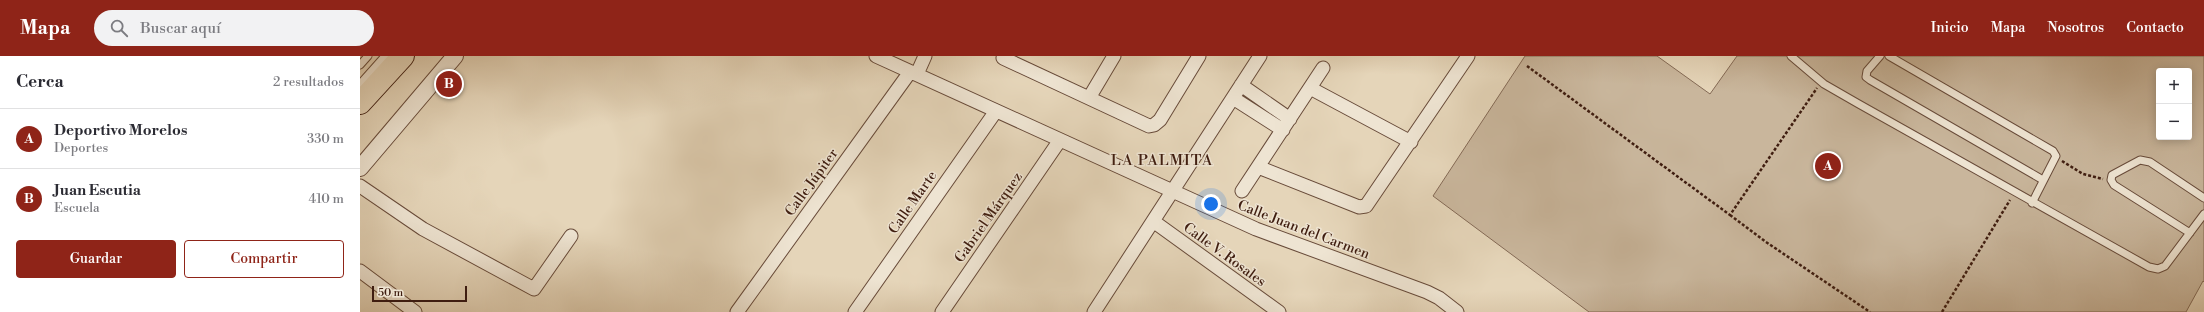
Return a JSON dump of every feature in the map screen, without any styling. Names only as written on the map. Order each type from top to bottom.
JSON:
[{"type":"highway","points":[[360,103],[403,56]]},
{"type":"street","points":[[360,168],[455,56]]},
{"type":"street","name":"Calle Juan del Carmen","points":[[876,56],[1256,229],[1427,292],[1439,298],[1457,312]]},
{"type":"street","name":"Calle Júpiter","points":[[737,312],[925,56]]},
{"type":"street","points":[[1089,98],[1114,56]]},
{"type":"street","points":[[1003,58],[1023,61],[1089,98],[1146,124],[1154,125],[1160,120],[1199,56]]},
{"type":"street","points":[[1099,310],[1172,191],[1260,56]]},
{"type":"street","points":[[1258,167],[1363,207],[1368,204],[1468,56]]},
{"type":"street","points":[[1242,191],[1323,68]]},
{"type":"street","points":[[1241,85],[1290,119]]},
{"type":"street","points":[[1310,88],[1411,142]]},
{"type":"street","points":[[1233,98],[1283,130]]},
{"type":"street","name":"Calle Marte","points":[[855,312],[996,111]]},
{"type":"street","name":"Gabriel Márquez","points":[[942,312],[1060,140]]},
{"type":"street","points":[[360,186],[423,229],[534,289],[571,236]]},
{"type":"street","name":"Calle V. Rosales","points":[[1153,221],[1279,312]]},
{"type":"street","points":[[360,271],[407,310]]},
{"type":"lane","points":[[360,65],[368,56]]},
{"type":"lane","points":[[360,84],[386,56]]},
{"type":"lane","points":[[1792,56],[1821,81],[2014,193],[2153,269],[2161,268],[2167,264],[2204,214]]},
{"type":"lane","points":[[1880,56],[1867,71],[1866,77],[2043,180]]},
{"type":"lane","points":[[1889,56],[2053,150],[2056,156],[2032,203]]},
{"type":"lane","points":[[2190,233],[2114,185],[2111,180],[2112,175],[2115,172],[2140,160],[2150,162],[2204,198]]},
{"type":"path","points":[[1527,66],[1766,242],[1870,312]]},
{"type":"path","points":[[1730,215],[1821,81]]},
{"type":"path","points":[[2056,156],[2083,174],[2111,180]]},
{"type":"path","points":[[1942,312],[2014,193]]},
{"type":"shaded area","points":[[1525,56],[1657,56],[1710,94],[1737,56],[2204,56],[2204,282],[2203,281],[2186,312],[1589,312],[1433,196]]},
{"type":"place","name":"Juan Escutia","points":[[449,84]]},
{"type":"place","name":"Deportivo Morelos","points":[[1828,166]]},
{"type":"district","name":"LA PALMITA","points":[[1162,160]]}]
